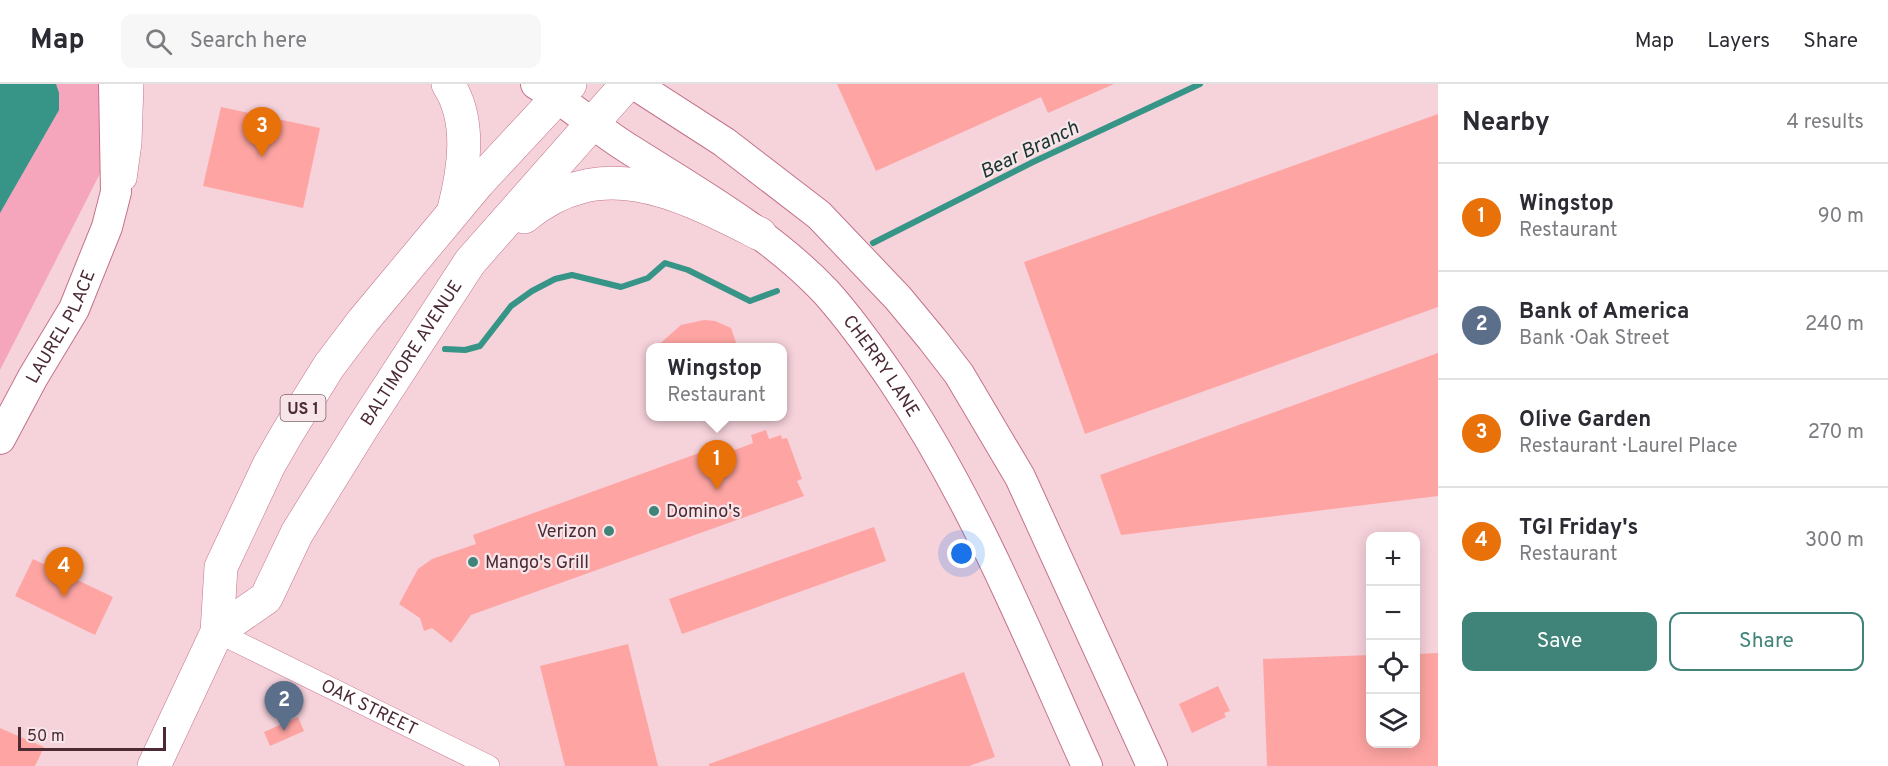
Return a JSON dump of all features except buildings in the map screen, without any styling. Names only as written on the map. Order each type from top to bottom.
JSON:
[{"type":"main road","name":"LAUREL PLACE","points":[[0,439],[33,377],[74,309],[107,227],[116,192],[114,84]]},
{"type":"main road","points":[[448,84],[455,94],[465,147],[462,177],[452,214]]},
{"type":"main road","name":"BALTIMORE AVENUE","points":[[217,632],[266,598],[297,533],[368,418],[470,262],[627,84]]},
{"type":"main road","points":[[634,84],[724,142],[819,215],[898,298],[933,339],[959,374],[1020,477],[1152,766]]},
{"type":"main road","name":"US 1","points":[[154,766],[217,632],[221,567],[274,457],[329,366],[363,321],[555,88]]},
{"type":"main road","name":"CHERRY LANE","points":[[555,88],[592,123],[697,191],[786,254],[826,293],[864,339],[916,414],[973,515],[1086,766]]},
{"type":"main road","points":[[470,262],[533,210],[549,200],[582,186],[600,183],[648,187],[701,206],[760,234]]},
{"type":"street","name":"LAUREL PLACE","points":[[111,211],[124,192],[131,143],[133,84]]},
{"type":"street","name":"OAK STREET","points":[[217,632],[489,766]]},
{"type":"shaded area","points":[[0,84],[110,84],[115,144],[0,370]]},
{"type":"shaded area","points":[[0,84],[56,84],[59,93],[59,110],[0,213]]},
{"type":"waterway","name":"Bear Branch","points":[[873,243],[1033,162],[1200,84]]},
{"type":"waterway","name":"Bear Branch","points":[[445,349],[465,350],[480,346],[511,306],[532,291],[555,279],[572,275],[621,287],[648,278],[665,263],[688,270],[750,301],[777,291]]},
{"type":"place","name":"Olive Garden","points":[[262,157]]},
{"type":"place","name":"Wingstop","points":[[717,490]]},
{"type":"place","name":"Domino's","points":[[654,511]]},
{"type":"place","name":"Verizon","points":[[609,531]]},
{"type":"place","name":"Mango's Grill","points":[[473,562]]},
{"type":"place","name":"TGI Friday's","points":[[64,597]]},
{"type":"place","name":"Bank of America","points":[[284,731]]}]
